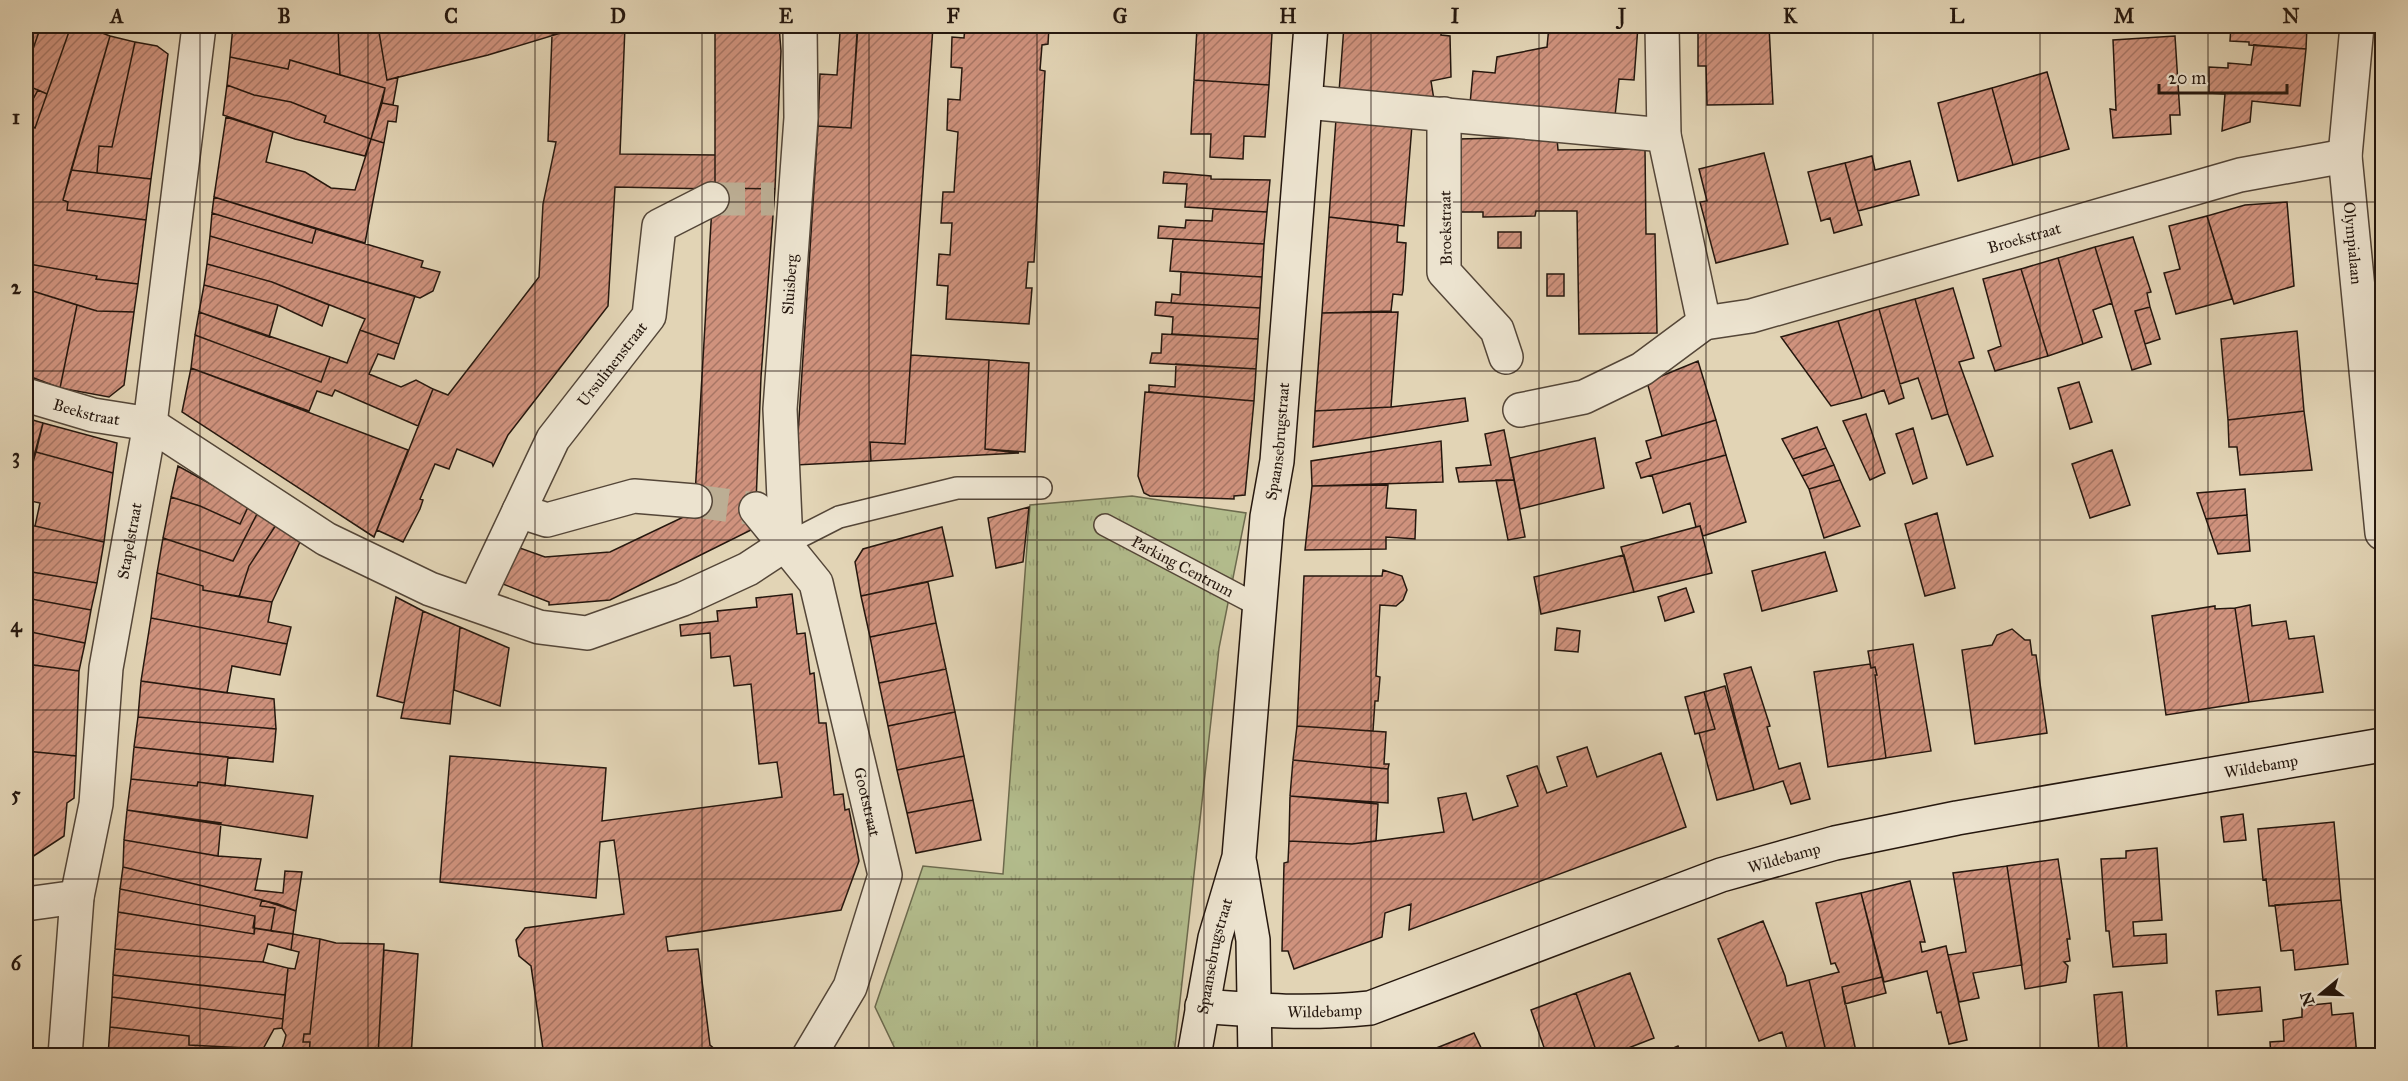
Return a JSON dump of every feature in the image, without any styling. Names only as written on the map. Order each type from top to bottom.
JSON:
[{"type":"street","name":"Stapelstraat","points":[[66,1056],[76,897],[96,804],[106,668],[150,424],[199,26]]},
{"type":"street","name":"Sluisberg","points":[[786,544],[780,409],[785,198],[801,118],[800,26]]},
{"type":"street","name":"Spaansebrugstraat","points":[[1194,1056],[1215,938],[1239,856],[1267,517],[1277,461],[1311,26]]},
{"type":"street","points":[[1662,26],[1664,135],[1704,323]]},
{"type":"street","name":"Olympialaan","points":[[2357,26],[2345,156],[2370,388],[2382,532]]},
{"type":"street","points":[[1306,102],[1664,135]]},
{"type":"street","name":"Broekstraat","points":[[1444,114],[1444,272],[1497,330],[1506,357]]},
{"type":"street","name":"Broekstraat","points":[[1520,410],[1594,392],[1642,369],[1704,323],[1751,316],[2240,175],[2345,156]]},
{"type":"street","name":"Ursulinenstraat","points":[[475,604],[553,439],[649,316],[659,226],[712,199]]},
{"type":"street","name":"Beekstraat","points":[[26,395],[93,415],[150,424]]},
{"type":"street","points":[[150,424],[326,539],[430,589],[539,627],[587,633],[683,599],[748,569],[786,544],[756,509]]},
{"type":"street","points":[[519,511],[547,520],[634,496],[695,501]]},
{"type":"street","name":"Gootstraat","points":[[786,544],[816,583],[885,875],[850,987],[809,1056]]},
{"type":"street","name":"Wildebamp","points":[[1202,1006],[1316,1013],[1370,1008],[1721,875],[1835,843],[1968,816],[2382,745]]},
{"type":"street","name":"Spaansebrugstraat","points":[[1239,856],[1253,940],[1255,1056]]},
{"type":"street","points":[[26,904],[76,897]]},
{"type":"lane","points":[[786,544],[839,517],[957,488],[1041,489]]},
{"type":"lane","name":"Parking Centrum","points":[[1106,525],[1261,607]]},
{"type":"green space","points":[[1132,496],[1246,513],[1219,648],[1174,1055],[898,1055],[875,1007],[923,866],[1003,874],[1030,505]]},
{"type":"building","points":[[26,26],[41,26],[26,69]]},
{"type":"building","points":[[41,26],[71,26],[47,94],[26,85],[26,69]]},
{"type":"building","points":[[71,26],[84,26],[110,36],[63,200],[68,202],[67,210],[146,220],[138,284],[96,279],[97,276],[29,264],[26,272],[26,127],[27,124],[35,128]]},
{"type":"building","points":[[233,26],[338,26],[340,75],[290,60],[288,69],[230,57]]},
{"type":"building","points":[[338,26],[378,26],[387,80],[398,77],[393,105],[382,103],[385,88],[340,75]]},
{"type":"building","points":[[378,26],[571,26],[571,30],[488,55],[387,80]]},
{"type":"building","points":[[571,26],[625,26],[620,154],[715,155],[715,188],[775,189],[761,377],[755,528],[610,600],[549,605],[549,602],[490,579],[506,543],[545,557],[610,552],[694,512],[713,189],[615,187],[608,306],[508,435],[493,466],[492,463],[457,449],[449,469],[435,464],[420,499],[423,500],[420,509],[403,542],[377,530],[433,389],[448,395],[539,277],[543,204],[556,142],[548,141],[552,35],[571,30]]},
{"type":"building","points":[[715,26],[779,26],[781,51],[775,189],[715,188]]},
{"type":"building","points":[[858,26],[933,26],[905,444],[870,442],[871,461],[796,465],[818,126],[851,128]]},
{"type":"building","points":[[965,26],[1049,26],[1048,44],[1042,45],[1040,70],[1045,71],[1034,262],[1028,262],[1026,288],[1032,288],[1029,324],[946,319],[948,286],[937,285],[939,254],[950,255],[952,223],[941,223],[943,192],[954,192],[958,132],[947,130],[948,99],[960,100],[962,68],[951,67],[952,37],[964,38]]},
{"type":"building","points":[[1344,26],[1442,26],[1441,35],[1450,36],[1451,77],[1431,81],[1434,100],[1339,92]]},
{"type":"building","points":[[1549,26],[1638,26],[1634,80],[1619,79],[1615,116],[1470,104],[1473,71],[1495,73],[1497,57],[1547,47]]},
{"type":"building","points":[[1698,26],[1769,26],[1773,104],[1707,105],[1706,66],[1698,66]]},
{"type":"building","points":[[2231,26],[2307,26],[2306,49],[2249,45],[2249,42],[2230,41]]},
{"type":"building","points":[[1197,28],[1272,33],[1269,85],[1194,80]]},
{"type":"building","points":[[840,32],[857,33],[851,128],[818,126],[820,74],[837,75]]},
{"type":"building","points":[[110,36],[135,42],[112,147],[99,146],[97,173],[71,170]]},
{"type":"building","points":[[2175,36],[2180,115],[2170,115],[2171,134],[2113,138],[2110,109],[2116,110],[2113,40]]},
{"type":"building","points":[[135,42],[157,46],[168,54],[151,179],[97,173],[99,146],[112,147]]},
{"type":"building","points":[[2254,45],[2306,49],[2300,106],[2252,101],[2250,122],[2222,131],[2225,94],[2209,93],[2209,67],[2228,68],[2228,63],[2251,65]]},
{"type":"building","points":[[230,57],[288,69],[290,60],[385,88],[371,139],[324,122],[326,116],[291,102],[254,95],[227,85]]},
{"type":"building","points":[[2047,72],[2069,149],[2013,165],[1992,88]]},
{"type":"building","points":[[1194,80],[1269,85],[1265,137],[1244,136],[1243,159],[1210,157],[1211,134],[1191,134]]},
{"type":"building","points":[[26,85],[38,90],[26,112]]},
{"type":"building","points":[[227,85],[254,95],[291,102],[326,116],[324,122],[371,139],[365,156],[295,139],[223,115]]},
{"type":"building","points":[[1992,88],[2013,165],[1958,181],[1938,103]]},
{"type":"building","points":[[38,90],[47,94],[35,128],[27,124],[26,127],[26,112]]},
{"type":"building","points":[[382,103],[398,106],[396,122],[388,121],[384,143],[371,139]]},
{"type":"building","points":[[226,117],[273,132],[266,162],[305,172],[331,188],[355,190],[371,139],[384,143],[365,243],[214,197]]},
{"type":"building","points":[[1336,119],[1412,125],[1404,226],[1329,217]]},
{"type":"building","points":[[1555,137],[1558,150],[1645,149],[1646,234],[1655,234],[1657,333],[1579,334],[1577,211],[1536,211],[1535,216],[1483,217],[1483,212],[1460,212],[1458,139]]},
{"type":"building","points":[[1764,153],[1788,244],[1716,263],[1700,202],[1707,201],[1699,169]]},
{"type":"building","points":[[1872,156],[1875,170],[1910,161],[1919,195],[1858,211],[1845,163]]},
{"type":"building","points":[[1845,163],[1862,225],[1834,233],[1830,218],[1821,221],[1808,172]]},
{"type":"building","points":[[71,170],[151,179],[146,220],[67,210],[68,202],[63,200]]},
{"type":"building","points":[[1164,172],[1211,176],[1211,179],[1270,180],[1267,212],[1185,207],[1187,184],[1163,183]]},
{"type":"building","points":[[214,197],[316,229],[312,243],[212,213]]},
{"type":"building","points":[[2287,202],[2294,286],[2234,304],[2207,216],[2245,205]]},
{"type":"building","points":[[1213,209],[1267,212],[1264,244],[1158,238],[1159,226],[1185,228],[1186,220],[1212,221]]},
{"type":"building","points":[[212,213],[312,243],[316,229],[423,261],[421,267],[440,272],[433,291],[420,298],[210,236]]},
{"type":"building","points":[[2207,216],[2232,299],[2176,314],[2164,273],[2180,269],[2169,226]]},
{"type":"building","points":[[1329,217],[1398,225],[1397,242],[1406,243],[1403,291],[1402,295],[1393,294],[1391,311],[1322,313]]},
{"type":"building","points":[[1498,232],[1521,232],[1521,248],[1498,248]]},
{"type":"building","points":[[210,236],[415,296],[399,344],[360,330],[365,319],[272,282],[207,264]]},
{"type":"building","points":[[2133,237],[2151,292],[2147,293],[2150,307],[2135,311],[2151,364],[2132,370],[2095,247]]},
{"type":"building","points":[[1173,239],[1264,244],[1262,277],[1170,271]]},
{"type":"building","points":[[2095,247],[2112,303],[2093,310],[2102,337],[2083,344],[2058,258]]},
{"type":"building","points":[[2058,258],[2083,344],[2048,356],[2021,269]]},
{"type":"building","points":[[29,264],[97,276],[96,279],[138,284],[134,312],[97,311],[26,289],[26,272]]},
{"type":"building","points":[[207,264],[272,282],[329,305],[322,326],[278,305],[204,285]]},
{"type":"building","points":[[2021,269],[2048,356],[1995,371],[1988,351],[2001,346],[1983,279]]},
{"type":"building","points":[[1181,272],[1262,277],[1260,308],[1171,303],[1172,294],[1180,295]]},
{"type":"building","points":[[1547,274],[1564,274],[1564,296],[1547,296]]},
{"type":"building","points":[[204,285],[278,305],[269,337],[199,312]]},
{"type":"building","points":[[1953,288],[1974,358],[1959,362],[1993,456],[1967,465],[1948,414],[1915,299]]},
{"type":"building","points":[[26,289],[77,305],[60,388],[26,375]]},
{"type":"building","points":[[1915,299],[1948,414],[1932,419],[1918,378],[1900,384],[1879,309]]},
{"type":"building","points":[[1156,302],[1260,308],[1258,339],[1172,334],[1173,317],[1155,315]]},
{"type":"building","points":[[77,305],[97,311],[134,312],[124,385],[109,397],[60,388]]},
{"type":"building","points":[[2150,307],[2160,339],[2145,344],[2135,311]]},
{"type":"building","points":[[1879,309],[1904,398],[1889,404],[1884,390],[1862,398],[1838,321]]},
{"type":"building","points":[[199,312],[330,357],[321,382],[195,335]]},
{"type":"building","points":[[1398,312],[1391,407],[1315,411],[1322,313]]},
{"type":"building","points":[[1838,321],[1862,398],[1831,406],[1781,337]]},
{"type":"building","points":[[360,330],[399,344],[394,359],[378,354],[369,374],[401,387],[416,380],[433,389],[418,426],[335,390],[332,396],[317,391],[309,411],[191,368],[195,335],[321,382],[330,357],[347,363]]},
{"type":"building","points":[[2297,331],[2304,411],[2228,420],[2221,339]]},
{"type":"building","points":[[1162,334],[1258,339],[1256,369],[1150,363],[1152,353],[1161,353]]},
{"type":"building","points":[[911,355],[989,360],[985,449],[1019,453],[871,461],[870,442],[905,444]]},
{"type":"building","points":[[989,360],[1029,363],[1025,452],[985,449]]},
{"type":"building","points":[[1698,361],[1716,420],[1662,436],[1647,382]]},
{"type":"building","points":[[1176,364],[1256,369],[1254,401],[1149,392],[1149,385],[1175,387]]},
{"type":"building","points":[[191,368],[408,450],[374,537],[182,412]]},
{"type":"building","points":[[2079,382],[2092,422],[2070,429],[2058,388]]},
{"type":"building","points":[[1145,392],[1254,401],[1245,495],[1234,496],[1234,499],[1150,496],[1144,493],[1138,476]]},
{"type":"building","points":[[1465,398],[1468,421],[1313,447],[1315,411],[1391,407]]},
{"type":"building","points":[[2304,411],[2312,470],[2240,475],[2237,447],[2229,447],[2228,420]]},
{"type":"building","points":[[1866,414],[1885,473],[1870,480],[1843,421]]},
{"type":"building","points":[[26,418],[43,423],[26,485]]},
{"type":"building","points":[[1716,420],[1726,455],[1641,478],[1636,463],[1651,458],[1646,441]]},
{"type":"building","points":[[43,423],[117,443],[113,473],[36,452]]},
{"type":"building","points":[[1817,427],[1826,448],[1793,459],[1782,439]]},
{"type":"building","points":[[1913,428],[1927,478],[1913,484],[1896,434]]},
{"type":"building","points":[[1504,430],[1514,480],[1459,482],[1456,468],[1491,465],[1485,434]]},
{"type":"building","points":[[1595,438],[1604,488],[1520,509],[1510,458]]},
{"type":"building","points":[[1441,441],[1443,482],[1312,486],[1311,461]]},
{"type":"building","points":[[1826,448],[1834,465],[1802,476],[1793,459]]},
{"type":"building","points":[[2112,450],[2130,505],[2090,518],[2072,464]]},
{"type":"building","points":[[36,452],[113,473],[104,542],[35,526],[40,503],[26,500],[26,485]]},
{"type":"building","points":[[1726,455],[1746,522],[1703,536],[1700,526],[1696,527],[1690,503],[1663,513],[1652,475]]},
{"type":"building","points":[[1834,465],[1840,480],[1809,489],[1802,476]]},
{"type":"building","points":[[178,466],[249,505],[240,524],[200,506],[171,497]]},
{"type":"building","points":[[1496,480],[1514,480],[1525,537],[1508,540]]},
{"type":"building","points":[[1840,480],[1860,526],[1824,538],[1809,489]]},
{"type":"building","points":[[1388,485],[1386,508],[1416,510],[1415,539],[1386,537],[1386,549],[1305,550],[1312,486]]},
{"type":"building","points":[[2245,489],[2247,515],[2206,519],[2197,493]]},
{"type":"building","points":[[171,497],[200,506],[240,524],[249,505],[258,512],[233,561],[163,538]]},
{"type":"building","points":[[1029,507],[1023,562],[996,568],[988,518]]},
{"type":"building","points":[[258,512],[276,525],[249,566],[239,597],[203,590],[203,586],[157,573],[163,538],[233,561]]},
{"type":"building","points":[[1937,513],[1955,588],[1925,596],[1905,524]]},
{"type":"building","points":[[2247,515],[2250,551],[2218,554],[2206,519]]},
{"type":"building","points":[[276,525],[300,542],[272,602],[239,597],[249,566]]},
{"type":"building","points":[[26,526],[35,526],[104,542],[97,583],[26,571]]},
{"type":"building","points":[[1700,526],[1712,573],[1634,592],[1621,547]]},
{"type":"building","points":[[942,527],[953,576],[861,596],[855,562],[863,549]]},
{"type":"building","points":[[1825,552],[1837,591],[1762,611],[1752,571]]},
{"type":"building","points":[[1624,555],[1634,592],[1541,614],[1534,577]]},
{"type":"building","points":[[1383,570],[1402,576],[1407,590],[1403,600],[1396,606],[1380,605],[1376,676],[1380,677],[1378,701],[1375,701],[1373,731],[1297,726],[1304,576],[1382,576]]},
{"type":"building","points":[[26,571],[97,583],[91,610],[26,598]]},
{"type":"building","points":[[157,573],[203,586],[203,590],[272,602],[268,622],[291,627],[287,644],[151,618]]},
{"type":"building","points":[[928,582],[936,623],[870,637],[861,596]]},
{"type":"building","points":[[1686,588],[1694,612],[1665,621],[1658,597]]},
{"type":"building","points":[[792,594],[797,634],[805,633],[810,674],[814,673],[819,723],[826,723],[834,795],[843,794],[845,810],[849,809],[859,861],[841,910],[666,937],[668,951],[698,949],[710,1045],[723,1056],[544,1056],[531,966],[519,956],[516,940],[525,928],[624,914],[614,840],[600,842],[596,898],[440,882],[450,756],[606,768],[602,821],[782,797],[777,762],[759,764],[751,684],[734,686],[730,656],[711,658],[710,633],[681,636],[680,625],[718,621],[717,611],[757,607],[756,598]]},
{"type":"building","points":[[396,597],[423,611],[404,703],[377,696]]},
{"type":"building","points":[[26,598],[91,610],[85,643],[26,631]]},
{"type":"building","points":[[2250,605],[2252,626],[2286,621],[2289,639],[2314,636],[2323,692],[2249,702],[2235,608]]},
{"type":"building","points":[[2215,606],[2215,609],[2235,608],[2249,702],[2166,715],[2152,616]]},
{"type":"building","points":[[423,611],[460,627],[450,724],[401,718]]},
{"type":"building","points":[[151,618],[287,644],[280,675],[232,666],[227,693],[141,681]]},
{"type":"building","points":[[936,623],[946,669],[879,683],[870,637]]},
{"type":"building","points":[[460,627],[509,648],[500,706],[454,690]]},
{"type":"building","points":[[1557,628],[1580,631],[1578,652],[1555,650]]},
{"type":"building","points":[[2012,629],[2025,640],[2030,640],[2032,655],[2036,655],[2047,733],[1975,744],[1962,650],[1992,645],[1997,635]]},
{"type":"building","points":[[26,631],[85,643],[79,671],[26,664]]},
{"type":"building","points":[[1913,644],[1931,751],[1886,758],[1875,675],[1877,675],[1875,667],[1871,668],[1868,651]]},
{"type":"building","points":[[26,664],[79,671],[76,756],[26,751]]},
{"type":"building","points":[[1870,664],[1871,668],[1875,667],[1877,675],[1875,675],[1886,758],[1828,767],[1814,672]]},
{"type":"building","points":[[1751,667],[1770,726],[1767,727],[1779,769],[1800,763],[1810,799],[1791,804],[1783,781],[1754,790],[1724,674]]},
{"type":"building","points":[[946,669],[955,712],[888,726],[879,683]]},
{"type":"building","points":[[141,681],[274,699],[276,729],[138,717]]},
{"type":"building","points":[[1725,686],[1754,790],[1717,800],[1699,733],[1715,729],[1704,692]]},
{"type":"building","points":[[1704,692],[1715,729],[1695,734],[1685,697]]},
{"type":"building","points":[[955,712],[964,756],[897,770],[888,726]]},
{"type":"building","points":[[138,717],[276,729],[273,762],[134,747]]},
{"type":"building","points":[[1297,726],[1386,732],[1384,764],[1389,764],[1388,769],[1293,760]]},
{"type":"building","points":[[134,747],[228,757],[225,786],[198,782],[197,786],[131,779]]},
{"type":"building","points":[[1587,747],[1597,777],[1661,753],[1686,827],[1409,930],[1411,904],[1385,913],[1382,937],[1294,969],[1288,951],[1282,951],[1284,863],[1288,862],[1289,841],[1352,844],[1444,832],[1438,798],[1466,793],[1473,820],[1518,806],[1507,776],[1537,766],[1547,793],[1567,786],[1557,757]]},
{"type":"building","points":[[26,751],[76,756],[74,798],[67,803],[64,836],[26,861]]},
{"type":"building","points":[[964,756],[973,800],[907,813],[897,770]]},
{"type":"building","points":[[1293,760],[1388,769],[1388,803],[1290,796]]},
{"type":"building","points":[[131,779],[197,786],[198,782],[313,796],[307,838],[127,810]]},
{"type":"building","points":[[1290,796],[1378,804],[1376,841],[1352,844],[1289,841]]},
{"type":"building","points":[[973,800],[981,840],[916,853],[907,813]]},
{"type":"building","points":[[127,810],[221,823],[218,856],[124,840]]},
{"type":"building","points":[[2243,814],[2246,840],[2224,842],[2221,817]]},
{"type":"building","points":[[2334,822],[2341,900],[2269,906],[2266,879],[2263,880],[2258,829]]},
{"type":"building","points":[[124,840],[218,856],[261,859],[255,890],[283,893],[285,871],[302,872],[296,911],[278,904],[123,867]]},
{"type":"building","points":[[2157,848],[2162,920],[2133,922],[2134,936],[2166,934],[2167,963],[2113,967],[2109,931],[2106,931],[2101,859],[2126,858],[2126,851]]},
{"type":"building","points":[[2058,859],[2070,939],[2067,939],[2070,961],[2064,962],[2068,966],[2066,982],[2025,989],[2007,866]]},
{"type":"building","points":[[2007,866],[2022,965],[1973,973],[1979,998],[1959,1002],[1948,955],[1966,952],[1953,873]]},
{"type":"building","points":[[123,867],[262,900],[260,906],[275,908],[271,931],[253,928],[255,916],[120,889]]},
{"type":"building","points":[[1910,881],[1925,942],[1920,942],[1922,952],[1946,946],[1967,1040],[1949,1044],[1941,1012],[1937,1013],[1927,971],[1884,982],[1861,893]]},
{"type":"building","points":[[120,889],[255,916],[254,934],[118,912]]},
{"type":"building","points":[[1861,893],[1882,977],[1842,987],[1857,1056],[1827,1056],[1809,980],[1839,972],[1835,963],[1831,964],[1816,903]]},
{"type":"building","points":[[262,900],[296,911],[293,934],[271,931],[275,908],[260,906]]},
{"type":"building","points":[[2341,900],[2348,964],[2295,970],[2293,950],[2281,951],[2275,905]]},
{"type":"building","points":[[118,912],[254,934],[255,928],[293,934],[291,950],[268,944],[263,962],[115,949]]},
{"type":"building","points":[[1763,921],[1787,986],[1809,980],[1827,1056],[1789,1056],[1782,1032],[1759,1041],[1718,939]]},
{"type":"building","points":[[293,934],[320,939],[310,1034],[304,1034],[303,1042],[310,1042],[309,1056],[260,1056],[263,1049],[282,1048],[284,1043],[286,1035],[282,1028],[288,968],[295,969],[299,952],[291,950]]},
{"type":"building","points":[[320,939],[336,943],[384,944],[378,1056],[309,1056],[310,1042],[303,1042],[304,1034],[310,1034]]},
{"type":"building","points":[[115,949],[263,962],[288,968],[285,995],[113,975]]},
{"type":"building","points":[[384,950],[418,954],[411,1056],[378,1056]]},
{"type":"building","points":[[1630,973],[1654,1038],[1608,1056],[1598,1056],[1576,993]]},
{"type":"building","points":[[113,975],[285,995],[283,1019],[112,997]]},
{"type":"building","points":[[1882,977],[1886,993],[1845,1004],[1842,987]]},
{"type":"building","points":[[2260,987],[2262,1011],[2218,1015],[2216,991]]},
{"type":"building","points":[[2122,992],[2127,1048],[2099,1051],[2094,995]]},
{"type":"building","points":[[1576,993],[1598,1056],[1547,1056],[1531,1010]]},
{"type":"building","points":[[112,997],[283,1019],[282,1028],[274,1029],[263,1049],[189,1045],[189,1036],[110,1027]]},
{"type":"building","points":[[2331,1003],[2332,1015],[2353,1013],[2357,1056],[2271,1056],[2270,1042],[2284,1041],[2283,1020],[2302,1017],[2302,1006]]},
{"type":"building","points":[[110,1027],[189,1036],[189,1045],[263,1049],[260,1056],[108,1056]]},
{"type":"building","points":[[1474,1033],[1485,1056],[1437,1056],[1434,1049]]},
{"type":"building","points":[[1678,1046],[1682,1056],[1657,1056],[1657,1055]]},
{"type":"building","points":[[1434,1049],[1437,1056],[1417,1056]]},
{"type":"tunnel","points":[[712,199],[774,199]]},
{"type":"tunnel","points":[[695,501],[756,509]]}]
